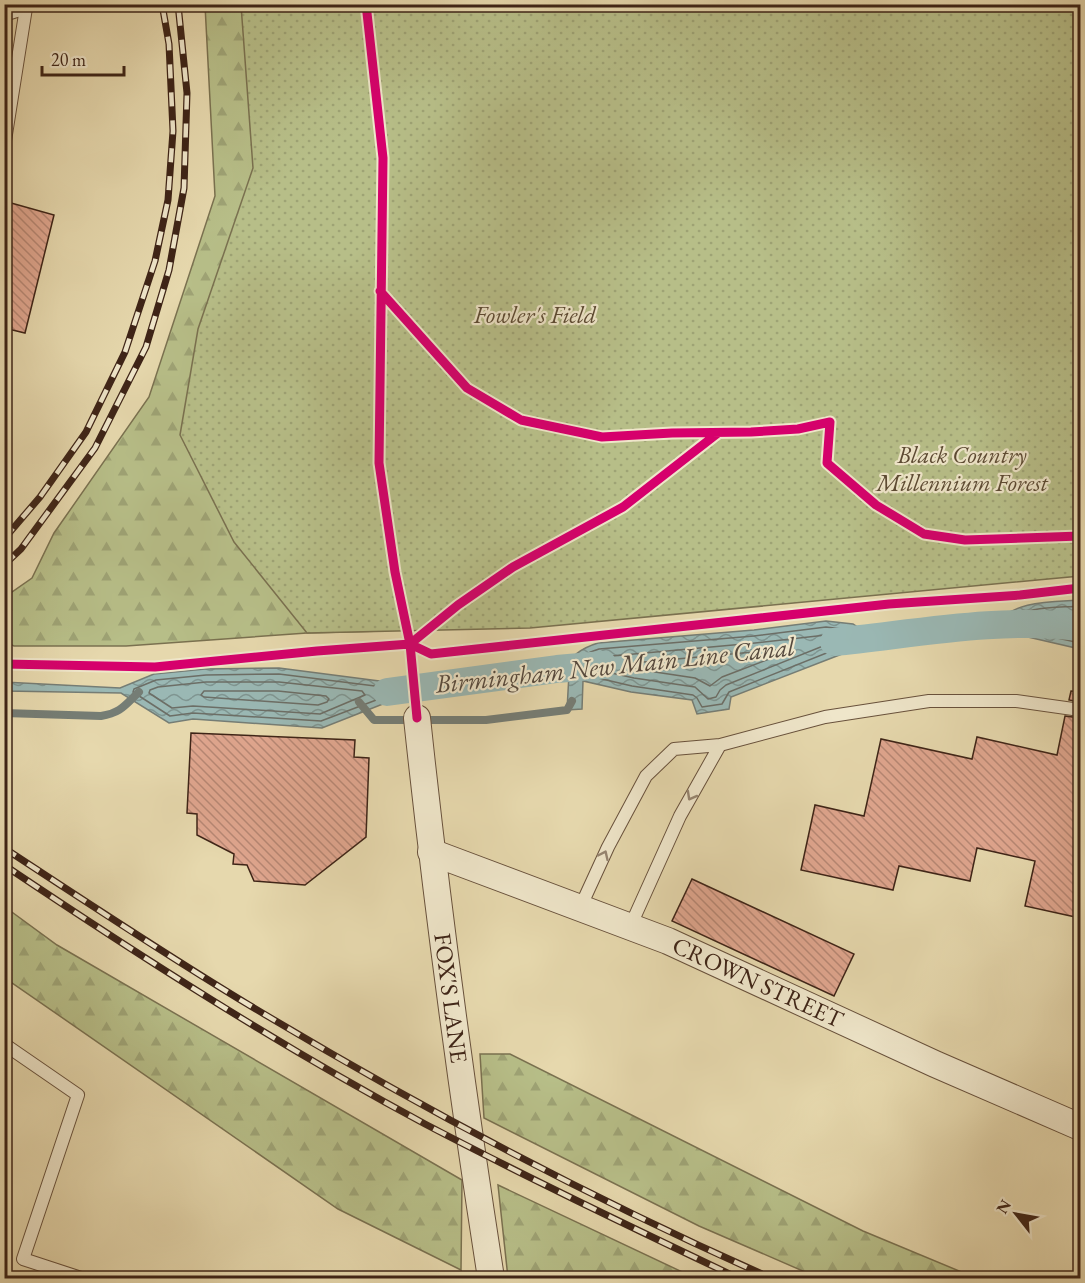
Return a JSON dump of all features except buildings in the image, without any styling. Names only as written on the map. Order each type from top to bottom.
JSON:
[{"type":"street","name":"FOX'S LANE","points":[[417,718],[431,852],[462,1088],[491,1278]]},
{"type":"street","name":"CROWN STREET","points":[[431,852],[668,941],[935,1064],[1080,1127]]},
{"type":"lane","points":[[4,15],[26,8],[4,147]]},
{"type":"lane","points":[[580,908],[608,847],[646,776],[674,748],[720,745],[825,717],[929,701],[1016,701],[1080,710]]},
{"type":"lane","points":[[630,927],[680,816],[720,745]]},
{"type":"lane","points":[[4,1044],[78,1095],[23,1259],[81,1278]]},
{"type":"green space","points":[[205,5],[347,5],[383,631],[307,633],[126,646],[14,646],[5,642],[5,597],[32,578],[54,533],[149,397],[215,196]]},
{"type":"green space","name":"Fowler's Field","points":[[241,5],[1080,5],[1080,576],[530,628],[307,633],[234,542],[180,435],[198,329],[253,168]]},
{"type":"green space","points":[[5,907],[57,945],[462,1180],[461,1270],[338,1209],[5,978]]},
{"type":"green space","points":[[480,1054],[510,1054],[863,1231],[976,1278],[819,1278],[699,1226],[484,1118]]},
{"type":"green space","points":[[498,1185],[695,1278],[508,1278]]},
{"type":"water","points":[[1080,600],[1080,649],[1028,637],[995,625],[1012,611],[1023,607],[1046,602]]},
{"type":"water","points":[[826,621],[853,624],[874,638],[842,654],[731,697],[729,709],[697,714],[692,700],[631,692],[583,681],[582,709],[567,710],[569,674],[566,668],[579,652],[598,643],[754,630]]},
{"type":"water","points":[[279,668],[426,687],[322,728],[193,719],[169,723],[121,693],[5,691],[4,682],[120,688],[154,674],[205,669]]},
{"type":"pier","points":[[407,681],[426,684],[427,689],[408,697]]},
{"type":"waterway","name":"Birmingham New Main Line Canal","points":[[834,642],[989,625],[1050,624],[1080,627]]},
{"type":"waterway","name":"Birmingham New Main Line Canal","points":[[387,692],[603,665]]},
{"type":"waterway","points":[[4,713],[108,715],[118,711],[139,692]]},
{"type":"waterway","points":[[359,702],[374,720],[486,720],[567,710],[572,701]]},
{"type":"railway","points":[[4,539],[40,497],[86,432],[125,352],[155,261],[168,200],[173,131],[169,44],[162,4]]},
{"type":"railway","points":[[4,565],[21,549],[95,448],[146,347],[169,270],[184,188],[187,93],[178,4]]},
{"type":"railway","points":[[4,848],[218,986],[376,1079],[571,1184],[771,1278]]},
{"type":"railway","points":[[4,865],[212,1000],[317,1064],[503,1164],[738,1278]]},
{"type":"cycle path","points":[[366,4],[383,158],[379,463],[395,572],[410,644],[417,718]]},
{"type":"cycle path","points":[[380,291],[467,388],[521,420],[602,437],[798,429],[830,422],[827,463],[876,505],[924,534],[965,540],[1080,536]]},
{"type":"cycle path","points":[[410,644],[458,605],[513,567],[623,507],[718,433]]},
{"type":"cycle path","points":[[4,664],[155,667],[410,644],[431,654],[889,604],[1020,595],[1080,588]]},
{"type":"park label","name":"Black Country Millennium Forest","points":[[962,469]]}]
